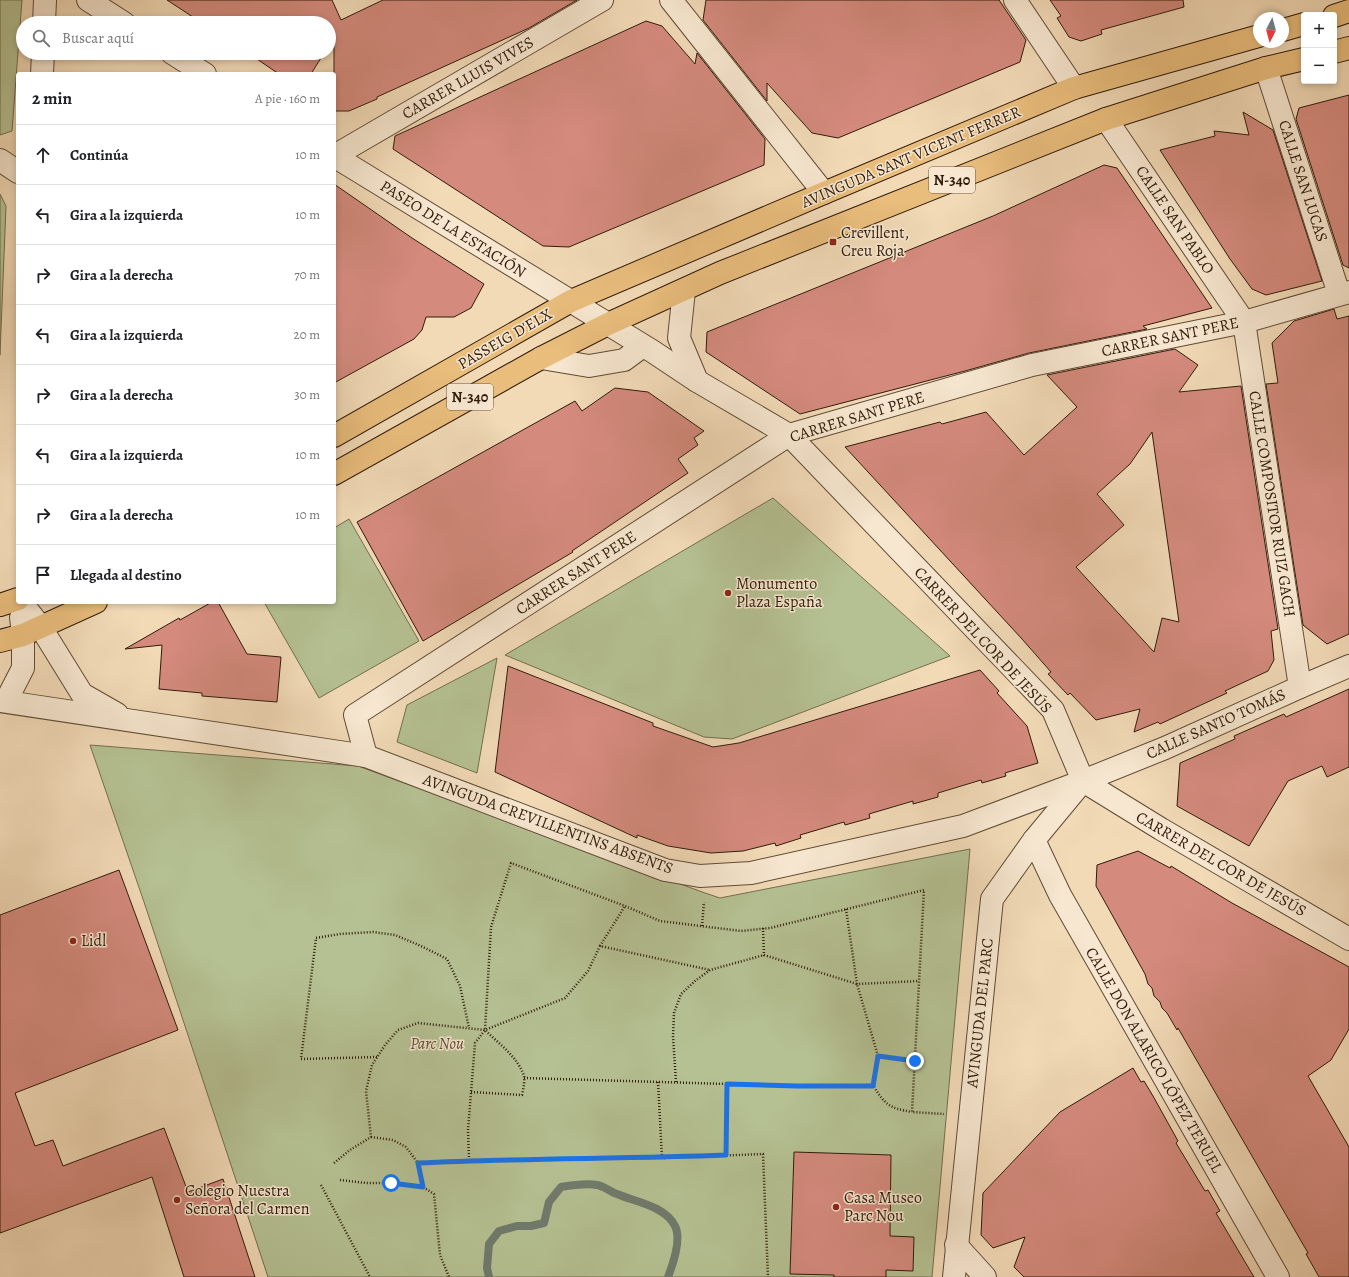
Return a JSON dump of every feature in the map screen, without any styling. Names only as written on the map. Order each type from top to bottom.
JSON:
[{"type":"highway","points":[[1337,15],[1349,11]]},
{"type":"highway","points":[[1289,28],[1301,25]]},
{"type":"highway","name":"AVINGUDA SANT VICENT FERRER","points":[[572,301],[1074,88],[1253,38]]},
{"type":"highway","points":[[1337,51],[1349,48]]},
{"type":"highway","name":"N-340","points":[[608,324],[720,273],[1106,119],[1266,68],[1301,60]]},
{"type":"highway","name":"PASSEIG D'ELX","points":[[336,435],[572,301]]},
{"type":"highway","name":"PASSEIG D'ELX","points":[[336,473],[541,358],[608,324]]},
{"type":"highway","points":[[0,606],[16,600]]},
{"type":"highway","points":[[0,641],[32,630],[91,604]]},
{"type":"street","points":[[44,16],[45,0]]},
{"type":"street","points":[[88,0],[113,16]]},
{"type":"street","name":"CARRER LLUIS VIVES","points":[[336,155],[602,0]]},
{"type":"street","points":[[671,0],[824,193]]},
{"type":"street","points":[[1015,0],[1074,88]]},
{"type":"street","points":[[42,60],[42,72]]},
{"type":"street","points":[[183,60],[202,72]]},
{"type":"street","name":"CALLE SAN LUCAS","points":[[1266,68],[1344,293]]},
{"type":"street","name":"CALLE SAN PABLO","points":[[1106,119],[1244,322]]},
{"type":"street","name":"PASEO DE LA ESTACIÓN","points":[[336,157],[572,301]]},
{"type":"street","points":[[0,160],[16,171]]},
{"type":"street","points":[[684,290],[679,338],[697,381]]},
{"type":"street","name":"CARRER SANT PERE","points":[[366,756],[355,715],[789,435],[1032,365],[1244,322],[1344,293]]},
{"type":"street","name":"CARRER DEL COR DE JESÚS","points":[[572,301],[697,381],[789,435],[1053,710],[1083,781],[1161,829],[1349,939]]},
{"type":"street","name":"CALLE COMPOSITOR RUIZ GACH","points":[[1244,322],[1300,687]]},
{"type":"street","points":[[541,358],[589,366],[624,360],[644,346]]},
{"type":"street","name":"AVINGUDA CREVILLENTINS ABSENTS","points":[[21,604],[32,630],[82,694],[125,720]]},
{"type":"street","name":"AVINGUDA CREVILLENTINS ABSENTS","points":[[32,630],[23,668],[3,701],[366,756],[665,870],[700,876],[751,873],[963,826],[1083,781]]},
{"type":"street","name":"CALLE SANTO TOMÁS","points":[[1083,781],[1165,748],[1349,666]]},
{"type":"street","name":"AVINGUDA DEL PARC","points":[[954,1277],[956,1245],[992,899],[1034,840],[1083,781]]},
{"type":"street","name":"CALLE DON ALARICO LÓPEZ TERUEL","points":[[1034,840],[1060,895],[1278,1277]]},
{"type":"street","points":[[956,1245],[985,1277]]},
{"type":"path","points":[[469,1160],[468,1130],[475,1043],[485,1030],[491,927],[511,863],[625,906],[660,921],[741,931],[770,928],[924,890],[912,1112]]},
{"type":"path","points":[[702,926],[704,900]]},
{"type":"path","points":[[371,1137],[366,1091],[372,1065],[398,1030],[418,1023],[485,1030],[565,998],[588,971],[600,946],[625,906]]},
{"type":"path","points":[[846,910],[857,984],[878,1056],[873,1086],[882,1101],[895,1109],[912,1112],[947,1114]]},
{"type":"path","points":[[764,928],[764,955]]},
{"type":"path","points":[[378,1056],[301,1059],[316,938],[340,934],[373,932],[395,935],[447,959],[460,986],[469,1028]]},
{"type":"path","points":[[600,946],[710,970]]},
{"type":"path","points":[[676,1082],[672,1036],[674,1013],[681,994],[710,970],[764,955],[857,984],[919,981]]},
{"type":"path","points":[[471,1092],[522,1095],[524,1078],[519,1067],[510,1054],[485,1030]]},
{"type":"path","points":[[878,1056],[915,1061]]},
{"type":"path","points":[[524,1078],[796,1086],[873,1086]]},
{"type":"path","points":[[658,1082],[662,1158]]},
{"type":"path","points":[[726,1155],[727,1084]]},
{"type":"path","points":[[334,1163],[350,1150],[371,1137],[393,1140],[406,1147],[418,1163],[423,1187]]},
{"type":"path","points":[[418,1163],[469,1160],[662,1158],[763,1154],[768,1277]]},
{"type":"path","points":[[340,1180],[366,1183],[391,1183],[423,1187],[434,1194],[440,1254],[449,1277]]},
{"type":"path","points":[[321,1185],[370,1277]]},
{"type":"green space","points":[[0,0],[22,0],[21,16],[16,16],[16,60],[17,60],[12,131],[0,135]]},
{"type":"green space","points":[[0,194],[6,206],[0,355]]},
{"type":"green space","points":[[773,498],[950,656],[732,739],[704,737],[505,655]]},
{"type":"green space","points":[[349,519],[419,641],[319,698],[265,604],[336,604],[336,527]]},
{"type":"green space","points":[[497,658],[477,773],[397,742],[407,705]]},
{"type":"green space","name":"Parc Nou","points":[[90,745],[358,766],[720,898],[970,849],[932,1277],[268,1277],[144,902]]},
{"type":"building","points":[[167,0],[332,0],[341,20],[383,0],[577,0],[529,28],[349,111],[336,111],[336,72],[334,72],[334,60],[336,60],[336,16],[191,16]]},
{"type":"building","points":[[706,0],[999,0],[1026,40],[1020,62],[838,138],[812,133],[767,83],[767,101],[703,20]]},
{"type":"building","points":[[1050,0],[1183,0],[1184,7],[1101,30],[1102,34],[1081,41],[1069,37],[1057,18],[1061,16]]},
{"type":"building","points":[[646,21],[662,26],[695,64],[697,53],[765,139],[764,165],[569,247],[543,246],[393,149],[395,136]]},
{"type":"building","points":[[258,60],[320,60],[312,72],[276,72]]},
{"type":"building","points":[[1349,95],[1349,268],[1343,265],[1296,119],[1299,108]]},
{"type":"building","points":[[1243,112],[1273,130],[1322,281],[1266,295],[1252,289],[1230,259],[1160,150],[1215,136],[1214,131],[1249,135]]},
{"type":"building","points":[[1104,165],[1117,168],[1212,308],[1143,326],[1147,329],[1029,353],[800,414],[706,352],[707,332],[993,216]]},
{"type":"building","points":[[336,185],[412,238],[484,284],[471,308],[454,317],[426,317],[422,330],[414,339],[336,382]]},
{"type":"building","points":[[1334,309],[1337,319],[1349,316],[1349,634],[1327,644],[1303,625],[1266,384],[1278,383],[1272,343],[1294,321]]},
{"type":"building","points":[[1175,349],[1198,365],[1179,392],[1241,386],[1278,629],[1271,631],[1274,660],[1268,671],[1225,691],[1227,693],[1160,724],[1158,722],[1134,732],[1140,709],[1096,720],[1070,693],[1068,695],[1048,674],[1051,672],[1022,639],[845,447],[940,422],[942,424],[986,412],[1024,455],[1077,407],[1047,375]],"holes":[[[1152,432],[1179,622],[1162,618],[1154,652],[1076,567],[1124,525],[1097,494],[1130,464]]]},
{"type":"building","points":[[615,388],[648,392],[704,431],[694,438],[698,445],[678,459],[688,473],[572,551],[573,552],[423,641],[357,522],[575,401],[582,411]]},
{"type":"building","points":[[208,604],[219,604],[247,654],[281,657],[277,702],[202,696],[202,693],[159,689],[162,645],[125,649],[179,618],[180,620]]},
{"type":"building","points":[[508,666],[653,723],[653,726],[713,747],[739,743],[980,670],[999,691],[997,693],[1027,726],[1038,763],[1005,773],[1006,776],[982,783],[981,780],[938,793],[938,797],[913,804],[913,801],[869,814],[870,818],[845,825],[844,822],[800,835],[801,838],[776,846],[775,843],[743,851],[711,853],[668,846],[637,835],[637,838],[495,772]]},
{"type":"building","points":[[1349,689],[1349,767],[1327,777],[1322,766],[1288,781],[1249,846],[1177,806],[1180,763],[1235,739],[1234,736],[1284,714],[1286,717]]},
{"type":"building","points":[[1138,851],[1170,868],[1171,866],[1232,903],[1349,967],[1349,1029],[1331,1060],[1308,1076],[1349,1147],[1349,1277],[1319,1277],[1306,1254],[1308,1253],[1178,1028],[1177,1030],[1167,1013],[1162,1008],[1160,1002],[1154,996],[1145,974],[1096,886],[1097,865]]},
{"type":"building","points":[[119,870],[178,1030],[15,1093],[35,1146],[53,1140],[63,1166],[164,1128],[188,1192],[223,1179],[255,1277],[184,1277],[152,1177],[0,1233],[0,915]]},
{"type":"building","points":[[1133,1068],[1141,1082],[1144,1081],[1153,1096],[1178,1141],[1176,1143],[1205,1191],[1208,1190],[1220,1211],[1216,1213],[1254,1277],[1024,1277],[1014,1267],[1025,1237],[993,1248],[981,1235],[983,1193],[1060,1112]]},
{"type":"building","name":"Casa Museo Parc Nou","points":[[794,1152],[891,1155],[890,1236],[914,1237],[913,1271],[886,1270],[886,1277],[834,1277],[834,1275],[790,1274]]},
{"type":"waterway","points":[[489,1277],[487,1268],[489,1244],[499,1231],[517,1226],[531,1226],[544,1223],[549,1202],[561,1187],[588,1184],[600,1186],[657,1209],[670,1219],[675,1226],[678,1238],[676,1252],[668,1277]]},
{"type":"place","name":"Crevillent, Creu Roja","points":[[833,242]]},
{"type":"place","name":"Monumento Plaza España","points":[[728,593]]},
{"type":"place","name":"Lidl","points":[[73,941]]},
{"type":"place","name":"Colegio Nuestra Señora del Carmen","points":[[177,1200]]},
{"type":"place","name":"Casa Museo Parc Nou","points":[[836,1207]]},
{"type":"route","points":[[391,1183],[423,1187],[418,1163],[469,1160],[662,1158],[726,1155],[727,1084],[873,1086],[878,1056],[915,1061]]}]
